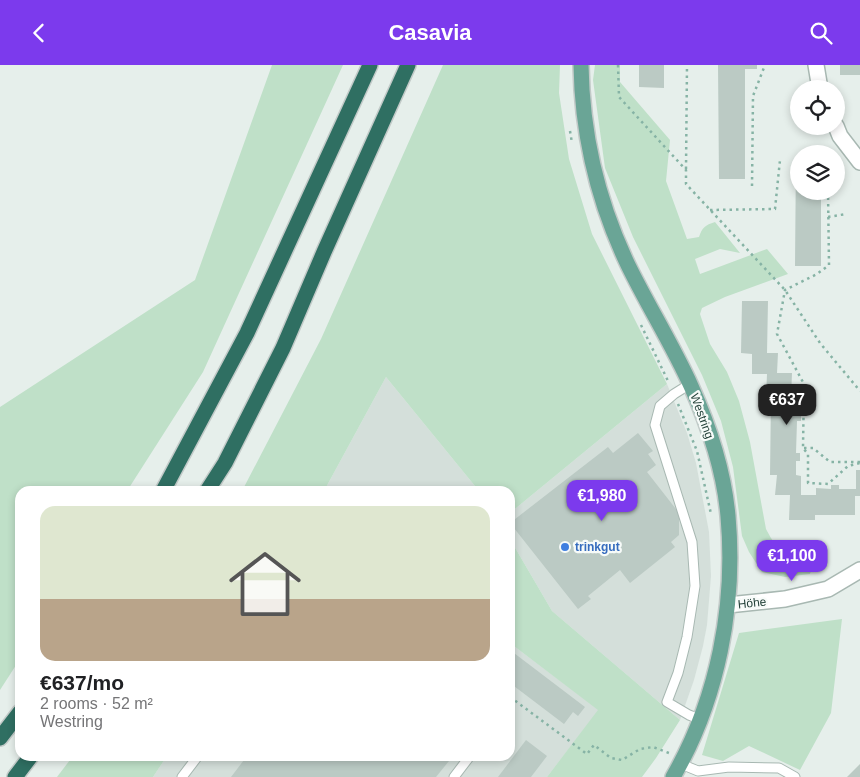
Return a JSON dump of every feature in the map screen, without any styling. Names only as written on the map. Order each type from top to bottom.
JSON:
[{"type":"highway","points":[[166,486],[248,333],[370,65]]},
{"type":"highway","points":[[210,486],[225,463],[284,349],[324,252],[408,65]]},
{"type":"highway","points":[[0,738],[15,718]]},
{"type":"highway","points":[[15,777],[27,761]]},
{"type":"main road","name":"Westring","points":[[581,65],[587,137],[596,178],[628,265],[690,385],[708,427],[723,486],[728,515],[730,553],[728,605],[721,651],[702,720],[673,777]]},
{"type":"street","points":[[816,65],[818,80]]},
{"type":"street","points":[[840,135],[860,161]]},
{"type":"street","name":"Höhe","points":[[728,605],[785,599],[828,589],[860,569]]},
{"type":"lane","points":[[690,385],[674,394],[660,406],[655,425],[692,542],[695,586],[687,637],[668,702],[689,715],[702,720]]},
{"type":"lane","points":[[182,777],[194,761]]},
{"type":"lane","points":[[454,777],[466,761]]},
{"type":"lane","points":[[681,764],[698,771],[729,767],[779,768],[795,777]]},
{"type":"path","points":[[618,65],[619,97],[686,170]]},
{"type":"path","points":[[687,65],[686,184],[785,290],[820,343],[860,391]]},
{"type":"path","points":[[752,186],[753,97],[765,65]]},
{"type":"path","points":[[710,209],[775,209],[780,160]]},
{"type":"path","points":[[785,290],[817,275],[829,265],[828,200]]},
{"type":"path","points":[[828,217],[846,214]]},
{"type":"path","points":[[785,290],[777,334],[804,384],[803,448],[808,454],[808,483],[828,484],[848,466],[860,462]]},
{"type":"path","points":[[803,448],[813,448],[830,461],[860,462]]},
{"type":"path","points":[[515,701],[587,753],[594,745],[611,758],[622,760],[640,749],[653,747],[669,753]]},
{"type":"shaded area","points":[[386,377],[475,486],[327,486]]},
{"type":"shaded area","points":[[667,384],[687,433],[696,463],[709,532],[711,576],[707,625],[703,646],[680,720],[552,611],[515,548],[515,509]]},
{"type":"shaded area","points":[[515,647],[599,710],[547,777],[153,777],[164,761],[515,761]]},
{"type":"green space","points":[[272,65],[343,65],[203,372],[130,486],[15,486],[15,667],[0,690],[0,407],[195,280]]},
{"type":"green space","points":[[443,65],[560,65],[559,93],[569,159],[592,234],[667,384],[515,509],[515,486],[475,486],[386,377],[327,486],[245,486],[321,339]]},
{"type":"green space","points":[[595,65],[620,65],[620,82],[670,140],[666,181],[687,239],[699,237],[704,227],[715,222],[740,253],[720,249],[695,259],[700,274],[767,249],[788,274],[725,297],[702,308],[700,314],[710,344],[727,372],[739,401],[750,442],[766,529],[778,546],[798,549],[811,558],[812,567],[810,574],[785,577],[762,572],[749,552],[742,536],[733,467],[721,421],[702,375],[633,237],[605,168],[593,80]]},
{"type":"green space","points":[[515,548],[552,611],[680,720],[642,777],[547,777],[598,710],[515,647]]},
{"type":"green space","points":[[842,619],[831,713],[800,770],[749,746],[723,761],[702,755],[739,633]]},
{"type":"green space","points":[[69,761],[164,761],[153,777],[57,777]]},
{"type":"building","points":[[639,65],[664,65],[664,88],[639,87]]},
{"type":"building","points":[[718,65],[757,65],[757,69],[745,69],[745,179],[719,179]]},
{"type":"building","points":[[840,65],[860,65],[860,75],[840,75]]},
{"type":"building","points":[[796,200],[821,200],[821,266],[795,266]]},
{"type":"building","points":[[742,301],[768,301],[767,353],[778,353],[777,373],[792,373],[791,398],[797,398],[797,413],[801,413],[801,421],[797,421],[796,453],[800,453],[800,461],[796,461],[796,475],[801,476],[801,495],[816,495],[816,488],[831,489],[831,485],[839,485],[839,489],[856,489],[856,470],[860,470],[860,496],[855,496],[855,515],[815,515],[815,520],[789,520],[790,495],[775,495],[777,475],[770,475],[771,397],[766,397],[767,374],[752,374],[752,354],[741,353]]},
{"type":"building","points":[[638,433],[653,451],[648,454],[656,465],[647,472],[679,513],[679,535],[671,542],[675,547],[630,583],[620,570],[588,596],[591,599],[578,609],[515,529],[515,519],[608,447],[613,453]]},
{"type":"building","points":[[515,654],[585,707],[578,716],[573,712],[564,724],[515,687]]},
{"type":"building","points":[[526,740],[547,756],[531,777],[498,777],[510,761],[515,761],[515,755]]},
{"type":"building","points":[[243,761],[449,761],[436,777],[231,777]]},
{"type":"building","points":[[860,764],[860,777],[847,777]]},
{"type":"place","name":"trinkgut","points":[[565,547]]}]
